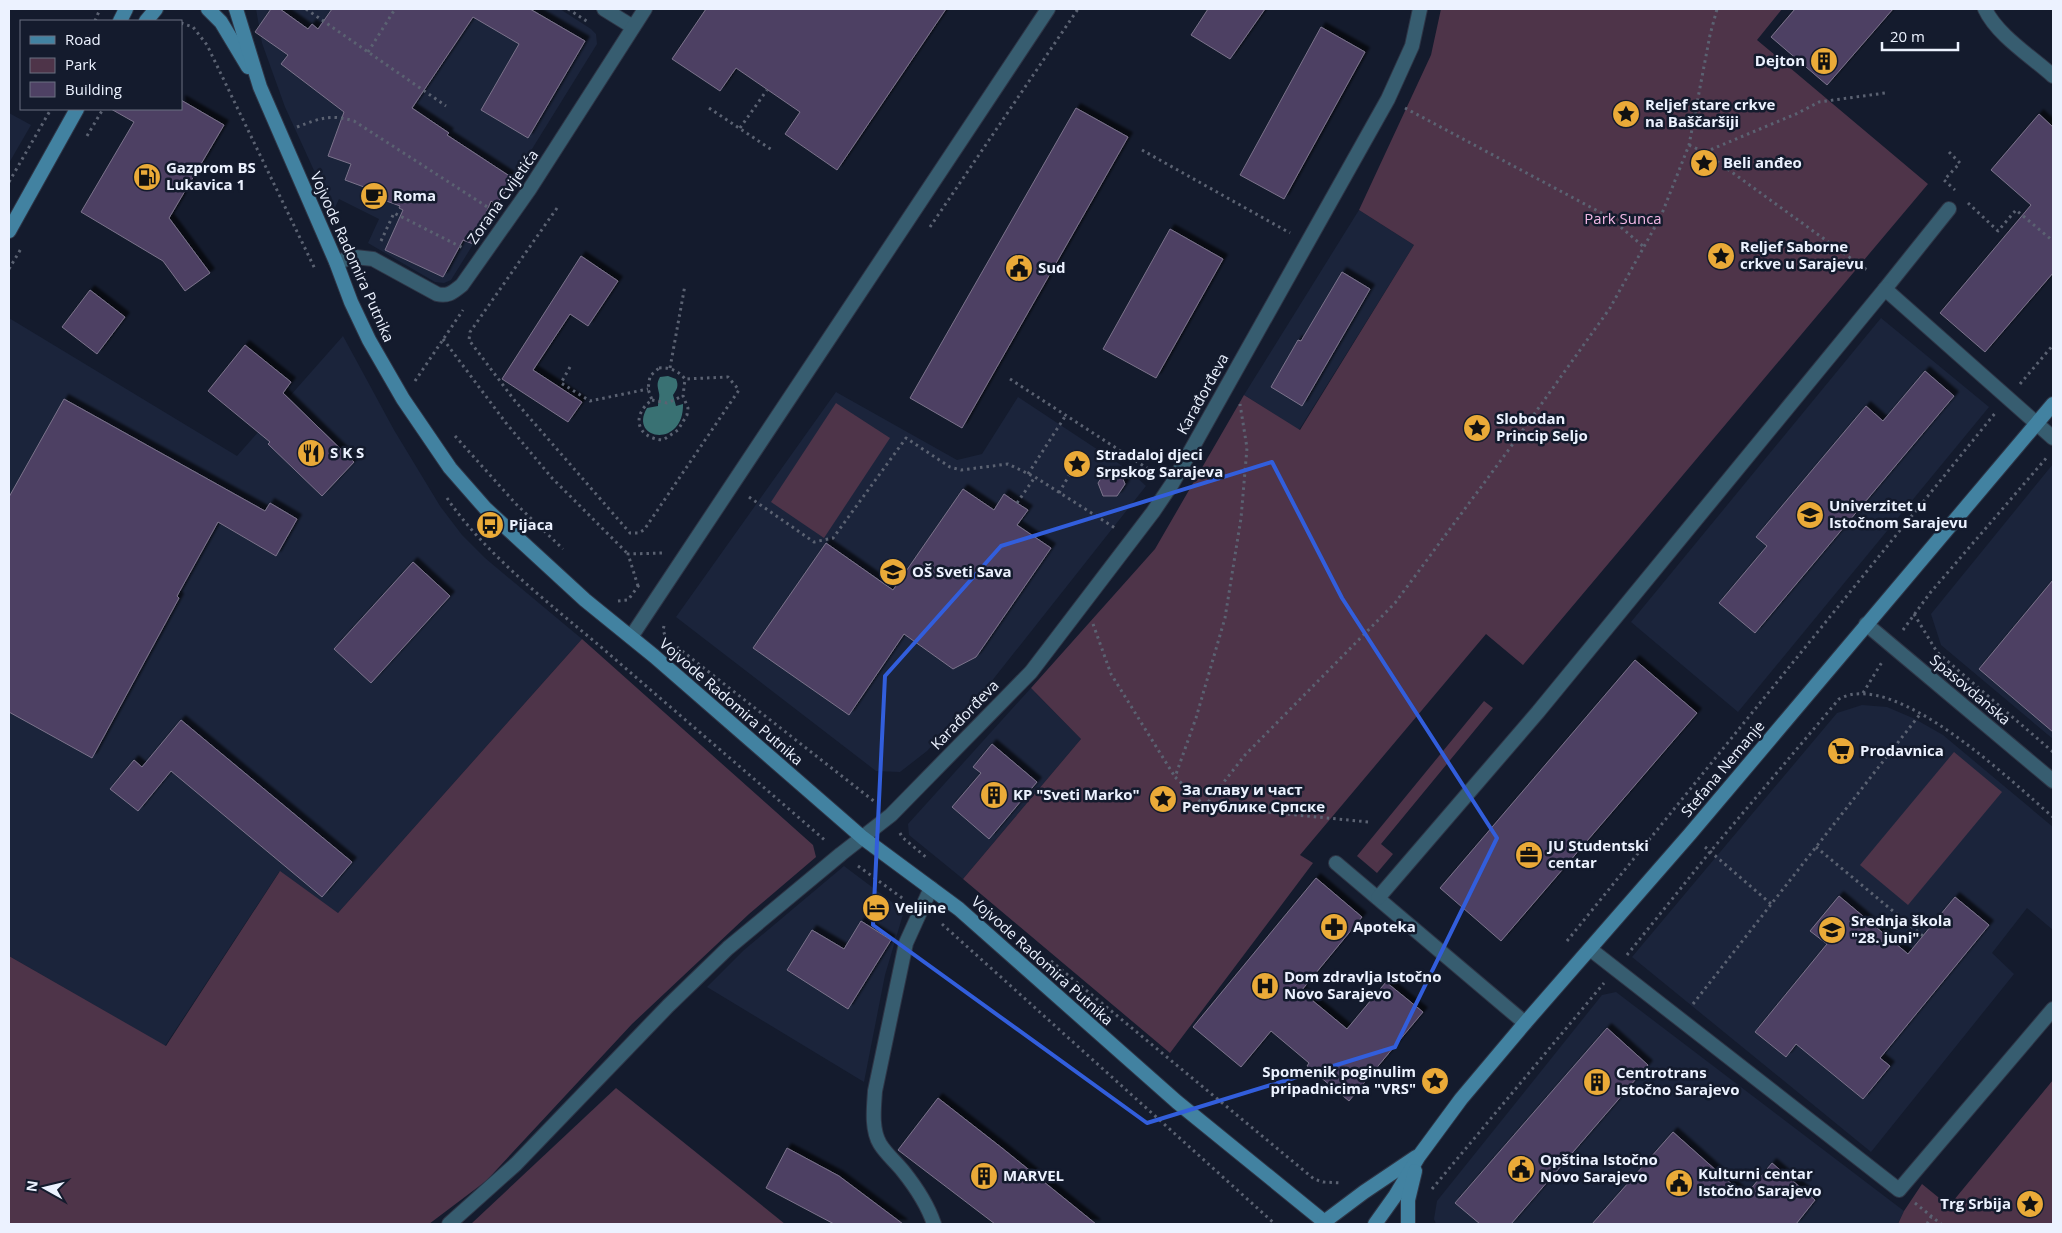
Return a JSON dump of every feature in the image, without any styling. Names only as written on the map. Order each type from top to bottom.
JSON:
[{"type":"main road","points":[[147,20],[156,9]]},
{"type":"main road","name":"Vojvode Radomira Putnika","points":[[208,9],[221,22],[260,87]]},
{"type":"main road","name":"Vojvode Radomira Putnika","points":[[236,9],[260,87],[369,340],[403,399],[450,468],[486,509],[585,600],[631,637],[863,838],[959,909],[1177,1102],[1325,1223]]},
{"type":"main road","points":[[9,231],[76,110]]},
{"type":"main road","name":"Stefana Nemanje","points":[[1375,1224],[1395,1196],[1419,1156],[1461,1099],[1690,834],[2053,404]]},
{"type":"main road","points":[[1408,1224],[1408,1200],[1419,1156]]},
{"type":"main road","name":"Stefana Nemanje","points":[[1325,1223],[1364,1192],[1419,1156]]},
{"type":"street","points":[[604,9],[633,28]]},
{"type":"street","name":"Zorana Cvijetića","points":[[336,262],[355,257],[373,259],[444,296],[451,294],[462,285],[529,190],[645,9]]},
{"type":"street","points":[[631,637],[1048,9]]},
{"type":"street","name":"Karađorđeva","points":[[449,1224],[516,1164],[668,1006],[728,948],[891,815],[1031,672],[1172,484],[1388,98],[1412,46],[1418,27],[1420,9]]},
{"type":"street","points":[[1985,9],[1990,18],[2003,32],[2053,76]]},
{"type":"street","points":[[1378,898],[1545,705],[1949,209]]},
{"type":"street","points":[[1885,289],[2053,438]]},
{"type":"street","name":"Spasovdanska","points":[[1866,624],[2053,781]]},
{"type":"street","points":[[1336,863],[1525,1023]]},
{"type":"street","points":[[930,888],[906,943],[875,1091],[874,1108],[875,1129],[880,1144],[903,1171],[934,1224]]},
{"type":"street","points":[[1590,950],[1899,1190],[2053,1009]]},
{"type":"path","points":[[306,9],[446,106]]},
{"type":"path","points":[[368,52],[395,9]]},
{"type":"path","points":[[568,9],[591,24]]},
{"type":"path","points":[[1205,806],[1245,755],[1395,603],[1510,448],[1605,315],[1661,216],[1690,145],[1710,35],[1717,9]]},
{"type":"path","points":[[740,128],[767,90]]},
{"type":"path","points":[[1704,152],[1796,114],[1819,102],[1885,93]]},
{"type":"path","points":[[1388,98],[1609,217],[1644,247]]},
{"type":"path","points":[[709,108],[772,150]]},
{"type":"path","points":[[9,182],[50,110]]},
{"type":"path","points":[[279,134],[324,117],[338,117],[354,121],[508,220]]},
{"type":"path","points":[[1690,145],[1704,152],[1868,270]]},
{"type":"path","points":[[1142,150],[1295,236]]},
{"type":"path","points":[[1949,152],[1960,163],[1944,180],[1960,196]]},
{"type":"path","points":[[1966,201],[1998,230],[2016,210],[2053,241]]},
{"type":"path","points":[[557,208],[470,332],[469,340],[515,401],[630,533],[638,533],[644,530],[739,390],[728,376],[685,380]]},
{"type":"path","points":[[373,259],[394,213],[481,258]]},
{"type":"path","points":[[670,368],[685,285]]},
{"type":"path","points":[[443,339],[506,423],[552,478],[628,554],[638,586],[628,600],[616,601]]},
{"type":"path","points":[[1561,949],[2053,345]]},
{"type":"path","points":[[570,366],[560,383],[590,401],[648,389]]},
{"type":"path","points":[[652,400],[643,406],[640,412],[639,424],[644,433],[663,440],[678,430],[685,422],[688,408],[683,396],[685,380],[670,368],[655,371],[650,376],[648,389],[652,400],[658,403],[674,401],[683,396]]},
{"type":"path","points":[[1175,777],[1196,718],[1225,618],[1241,518],[1247,448],[1235,369]]},
{"type":"path","points":[[1010,379],[1140,464]]},
{"type":"path","points":[[1028,474],[1066,415]]},
{"type":"path","points":[[452,434],[516,504],[566,552]]},
{"type":"path","points":[[749,497],[814,542],[833,538],[906,438],[950,467],[961,470],[1008,464],[1035,477],[1113,528],[1134,537]]},
{"type":"path","points":[[1863,694],[1892,646],[1930,593],[2053,450]]},
{"type":"path","points":[[1059,493],[1072,470]]},
{"type":"path","points":[[1017,503],[1035,477]]},
{"type":"path","points":[[628,554],[662,554]]},
{"type":"path","points":[[1084,601],[1111,674],[1175,777],[1205,806],[1368,822]]},
{"type":"path","points":[[1914,614],[1937,652],[2053,752]]},
{"type":"path","points":[[665,623],[663,630],[666,638],[891,815],[902,837],[932,862]]},
{"type":"path","points":[[1430,1195],[1432,1189],[1616,970],[1710,852],[1838,699],[1848,694],[1880,696],[1921,713],[1966,742],[2053,817]]},
{"type":"path","points":[[1681,1020],[1921,713]]},
{"type":"path","points":[[1690,834],[1771,904]]},
{"type":"path","points":[[1816,847],[1923,936]]},
{"type":"path","points":[[920,911],[942,924],[1275,1224]]},
{"type":"path","points":[[1047,957],[1314,1179],[1335,1184],[1348,1183]]},
{"type":"path","points":[[1927,1224],[1931,1216],[1942,1224]]},
{"type":"highlighted area","points":[[1272,462],[1342,598],[1497,838],[1395,1047],[1147,1123],[873,925],[885,676],[1001,546]]},
{"type":"shaded area","points":[[256,9],[560,9],[591,29],[596,34],[597,44],[451,280],[444,283],[435,282],[368,243],[379,219],[339,199],[333,212],[285,107],[262,43]]},
{"type":"shaded area","points":[[9,113],[31,125],[9,163]]},
{"type":"shaded area","points":[[1359,210],[1414,245],[1299,430],[1244,395]]},
{"type":"shaded area","points":[[9,318],[237,456],[343,336],[394,430],[440,506],[462,535],[485,558],[582,639],[338,913],[279,872],[165,1046],[9,956]]},
{"type":"shaded area","name":"Univerzitet u Istočnom Sarajevu","points":[[1881,318],[1989,407],[1738,712],[1631,622]]},
{"type":"shaded area","points":[[668,376],[677,381],[677,387],[673,395],[676,406],[683,404],[681,418],[675,428],[667,433],[658,435],[650,433],[645,427],[643,419],[647,408],[658,406],[658,384],[660,377]]},
{"type":"shaded area","name":"OŠ Sveti Sava","points":[[836,392],[957,460],[982,454],[1018,397],[1130,471],[1146,486],[991,682],[927,751],[900,772],[876,771],[676,617]]},
{"type":"shaded area","points":[[2053,464],[2053,739],[1941,645],[1931,614]]},
{"type":"shaded area","points":[[1031,688],[1081,739],[963,879],[909,835],[908,824]]},
{"type":"shaded area","name":"Srednja škola \"28. juni\"","points":[[1862,705],[1887,707],[1915,719],[1943,735],[2053,827],[2053,930],[2027,908],[1992,953],[2014,974],[1871,1152],[1632,957],[1837,713]]},
{"type":"shaded area","points":[[844,866],[904,911],[885,975],[864,1082],[707,987],[744,950]]},
{"type":"shaded area","points":[[1616,992],[1904,1211],[1898,1224],[1436,1224],[1434,1219],[1437,1201],[1602,995]]},
{"type":"green space","name":"Park Sunca","points":[[1441,9],[1782,9],[1757,40],[1928,184],[1523,665],[1486,634],[1300,855],[1313,863],[1170,1053],[963,879],[1081,739],[1031,688],[1155,549],[1244,395],[1300,430],[1414,245],[1359,210],[1431,55]]},
{"type":"green space","points":[[836,403],[890,438],[824,538],[771,502]]},
{"type":"green space","points":[[582,639],[813,845],[816,857],[749,914],[632,1024],[486,1181],[429,1224],[9,1224],[9,956],[166,1046],[280,871],[338,913]]},
{"type":"green space","points":[[1484,701],[1493,708],[1381,844],[1393,854],[1377,873],[1357,856]]},
{"type":"green space","points":[[1954,752],[2002,792],[1908,905],[1860,865]]},
{"type":"green space","points":[[2053,1080],[2053,1224],[1898,1224],[1904,1211],[1922,1184],[1949,1206]]},
{"type":"green space","points":[[616,1088],[785,1224],[471,1224]]},
{"type":"building","points":[[271,9],[280,9],[308,29],[312,24],[318,29],[332,9],[530,9],[585,41],[528,138],[481,110],[519,44],[473,17],[412,108],[449,133],[447,135],[514,179],[496,205],[491,201],[473,244],[463,240],[443,277],[385,250],[403,210],[399,208],[400,206],[381,199],[382,196],[345,180],[351,164],[328,156],[344,112],[281,64],[288,55],[255,32]]},
{"type":"building","points":[[706,9],[946,9],[837,170],[785,134],[800,112],[736,68],[720,91],[672,59]]},
{"type":"building","points":[[1208,9],[1265,9],[1230,59],[1191,35]]},
{"type":"building","name":"Dejton","points":[[1795,9],[1893,9],[1827,85],[1771,37]]},
{"type":"building","points":[[1321,27],[1365,52],[1284,199],[1240,175]]},
{"type":"building","name":"Gazprom BS Lukavica 1","points":[[182,101],[224,125],[169,218],[210,273],[185,291],[163,261],[81,212],[134,122],[113,110],[182,110]]},
{"type":"building","name":"Sud","points":[[1076,108],[1128,137],[962,428],[910,398]]},
{"type":"building","points":[[2039,114],[2053,127],[2053,273],[1985,352],[1940,313],[2031,205],[1991,170]]},
{"type":"building","points":[[1170,229],[1223,259],[1156,378],[1103,349]]},
{"type":"building","points":[[581,256],[618,281],[588,326],[570,314],[533,370],[582,402],[568,422],[502,379]]},
{"type":"building","points":[[1342,272],[1370,289],[1302,406],[1271,387],[1298,340],[1301,341]]},
{"type":"building","points":[[90,290],[125,317],[97,354],[62,327]]},
{"type":"building","points":[[245,345],[291,382],[283,393],[354,462],[322,496],[268,444],[270,442],[208,391]]},
{"type":"building","points":[[1925,371],[1954,396],[1755,633],[1719,603],[1767,546],[1756,537],[1866,406],[1883,421]]},
{"type":"building","points":[[64,399],[265,511],[270,503],[297,519],[276,556],[218,522],[92,758],[9,712],[9,497]]},
{"type":"building","points":[[1105,472],[1120,472],[1125,484],[1117,496],[1103,496],[1098,483]]},
{"type":"building","points":[[963,489],[994,510],[1004,494],[1028,510],[1017,525],[1051,548],[976,657],[953,669],[904,634],[849,715],[753,648],[826,543],[893,590]]},
{"type":"building","points":[[413,562],[450,596],[371,683],[334,649]]},
{"type":"building","points":[[2053,580],[2053,732],[1979,669]]},
{"type":"building","points":[[1635,660],[1697,713],[1501,941],[1440,888]]},
{"type":"building","points":[[181,720],[352,862],[322,897],[171,771],[138,811],[110,789],[134,760],[142,767]]},
{"type":"building","name":"KP \"Sveti Marko\"","points":[[992,744],[1037,782],[989,839],[952,807],[981,773],[973,767]]},
{"type":"building","name":"Dom zdravlja Istočno Novo Sarajevo","points":[[1316,878],[1362,917],[1301,991],[1347,1029],[1386,982],[1423,1012],[1349,1101],[1307,1066],[1309,1063],[1271,1031],[1241,1067],[1193,1027]]},
{"type":"building","points":[[1839,896],[1908,954],[1955,897],[1989,925],[1880,1058],[1890,1066],[1863,1099],[1796,1044],[1786,1057],[1755,1032],[1827,944],[1810,931]]},
{"type":"building","points":[[861,921],[891,940],[848,1009],[787,970],[812,930],[844,949]]},
{"type":"building","points":[[1607,1028],[1648,1065],[1511,1224],[1480,1224],[1455,1203]]},
{"type":"building","name":"MARVEL","points":[[938,1098],[1096,1224],[995,1224],[898,1150]]},
{"type":"building","name":"Kulturni centar Istočno Sarajevo","points":[[1673,1132],[1745,1196],[1772,1163],[1815,1200],[1796,1224],[1592,1224]]},
{"type":"building","points":[[787,1148],[839,1176],[903,1224],[834,1224],[766,1188]]},
{"type":"place","name":"Dejton","points":[[1824,61]]},
{"type":"place","name":"Reljef stare crkve na Baščaršiji","points":[[1626,114]]},
{"type":"place","name":"Beli anđeo","points":[[1704,163]]},
{"type":"place","name":"Gazprom BS Lukavica 1","points":[[147,177]]},
{"type":"place","name":"Roma","points":[[374,196]]},
{"type":"place","name":"Reljef Saborne crkve u Sarajevu","points":[[1721,256]]},
{"type":"place","name":"Sud","points":[[1019,268]]},
{"type":"place","name":"Slobodan Princip Seljo","points":[[1477,428]]},
{"type":"place","name":"S K S","points":[[311,453]]},
{"type":"place","name":"Stradaloj djeci Srpskog Sarajeva","points":[[1077,464]]},
{"type":"place","name":"Univerzitet u Istočnom Sarajevu","points":[[1810,515]]},
{"type":"place","name":"Pijaca","points":[[490,525]]},
{"type":"place","name":"OŠ Sveti Sava","points":[[893,572]]},
{"type":"place","name":"Prodavnica","points":[[1841,751]]},
{"type":"place","name":"KP \"Sveti Marko\"","points":[[994,795]]},
{"type":"place","name":"За славу и част Републике Српске","points":[[1163,799]]},
{"type":"place","name":"JU Studentski centar","points":[[1529,855]]},
{"type":"place","name":"Veljine","points":[[876,908]]},
{"type":"place","name":"Apoteka","points":[[1334,927]]},
{"type":"place","name":"Srednja škola \"28. juni\"","points":[[1832,930]]},
{"type":"place","name":"Dom zdravlja Istočno Novo Sarajevo","points":[[1265,986]]},
{"type":"place","name":"Spomenik poginulim pripadnicima \"VRS\"","points":[[1435,1081]]},
{"type":"place","name":"Centrotrans Istočno Sarajevo","points":[[1597,1082]]},
{"type":"place","name":"Opština Istočno Novo Sarajevo","points":[[1521,1169]]},
{"type":"place","name":"MARVEL","points":[[984,1176]]},
{"type":"place","name":"Kulturni centar Istočno Sarajevo","points":[[1679,1183]]},
{"type":"place","name":"Trg Srbija","points":[[2030,1204]]}]
